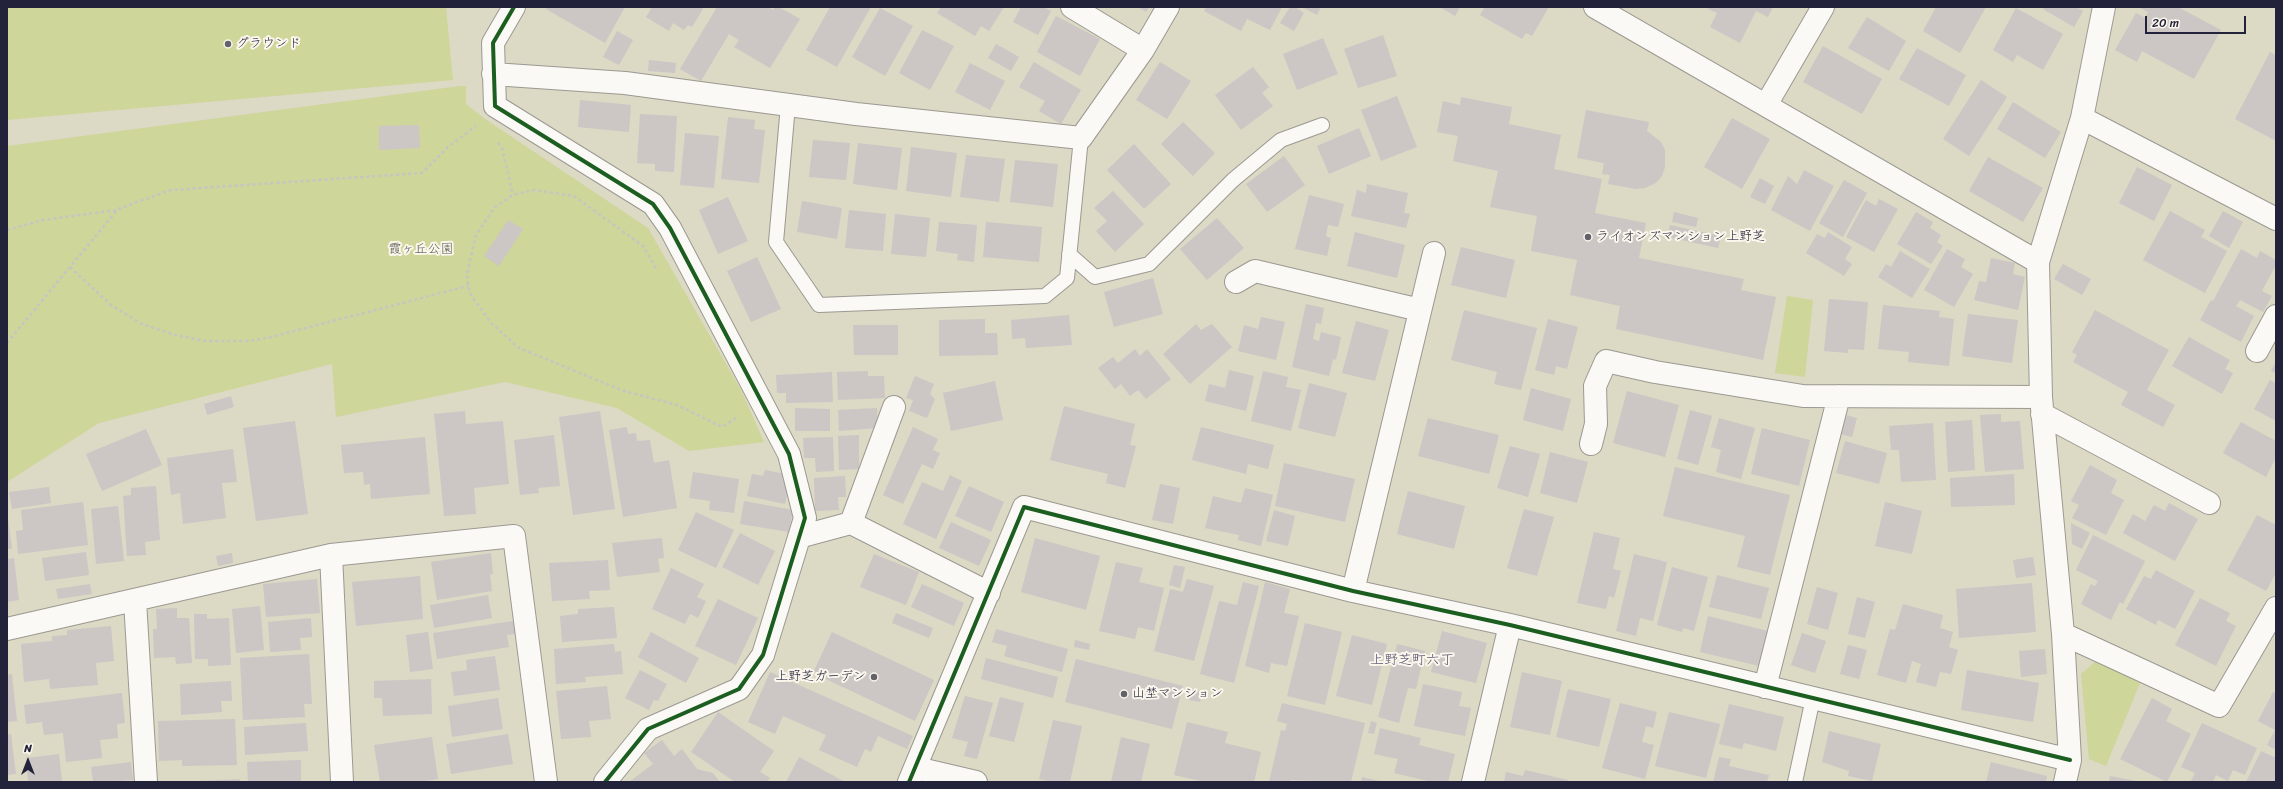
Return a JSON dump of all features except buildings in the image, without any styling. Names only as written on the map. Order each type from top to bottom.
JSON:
[{"type":"street","points":[[514,7],[493,43],[495,106],[653,204],[670,228],[772,423],[790,454],[805,518],[763,655],[739,690],[648,729],[605,782]]},
{"type":"street","points":[[1072,7],[1143,50]]},
{"type":"street","points":[[493,74],[625,83],[788,105],[1080,138],[1143,50],[1168,7]]},
{"type":"street","points":[[1595,7],[2038,262]]},
{"type":"street","points":[[1766,105],[1823,7]]},
{"type":"street","points":[[2065,782],[2070,760],[2064,634],[2042,405],[2038,262],[2082,118],[2104,7]]},
{"type":"street","points":[[2082,118],[2276,219]]},
{"type":"street","points":[[1353,591],[1434,253]]},
{"type":"street","points":[[1236,282],[1255,271],[1420,310]]},
{"type":"street","points":[[2257,351],[2276,316]]},
{"type":"street","points":[[1591,444],[1596,424],[1595,386],[1606,361],[1655,372],[1803,396],[1839,396],[2042,405],[2209,503]]},
{"type":"street","points":[[1765,687],[1839,396]]},
{"type":"street","points":[[851,522],[894,407]]},
{"type":"street","points":[[976,782],[913,775],[1024,507],[1353,591],[1510,625],[2070,760]]},
{"type":"street","points":[[799,536],[851,522],[989,593]]},
{"type":"street","points":[[7,629],[135,601],[331,555],[514,536],[546,782]]},
{"type":"street","points":[[331,555],[342,782]]},
{"type":"street","points":[[135,601],[146,782]]},
{"type":"street","points":[[2064,634],[2219,706],[2276,608]]},
{"type":"street","points":[[1473,782],[1510,625]]},
{"type":"lane","points":[[788,105],[776,242],[819,305],[1045,296],[1067,278],[1080,138]]},
{"type":"lane","points":[[1069,254],[1095,277],[1149,264],[1232,180],[1281,140],[1322,125]]},
{"type":"lane","points":[[1795,782],[1813,698]]},
{"type":"path","points":[[7,230],[43,220],[118,209],[171,190],[422,173],[448,147],[485,119],[495,106]]},
{"type":"path","points":[[476,126],[481,129]]},
{"type":"path","points":[[495,140],[502,148],[513,195]]},
{"type":"path","points":[[659,273],[643,246],[574,196],[533,190],[513,195],[495,207],[476,235],[467,274],[468,286],[472,297],[492,324],[519,348],[624,391],[677,406],[722,427],[740,415],[754,421],[772,423]]},
{"type":"path","points":[[7,343],[118,209]]},
{"type":"path","points":[[70,267],[111,305],[142,324],[175,336],[205,340],[249,340],[271,337],[468,286]]},
{"type":"green space","name":"グラウンド","points":[[7,7],[446,7],[453,80],[7,120]]},
{"type":"green space","name":"霞ヶ丘公園","points":[[466,86],[466,104],[485,119],[648,228],[741,390],[764,442],[689,451],[617,408],[505,382],[336,417],[332,364],[99,423],[7,482],[7,146]]},
{"type":"green space","points":[[1787,296],[1813,300],[1805,377],[1775,373]]},
{"type":"green space","points":[[2096,661],[2140,683],[2106,766],[2089,759],[2081,674]]},
{"type":"cycle path","points":[[514,7],[493,43],[495,106],[653,204],[670,228],[789,454],[805,518],[763,655],[739,689],[648,729],[605,782]]},
{"type":"cycle path","points":[[909,782],[1024,507],[1353,591],[1510,625],[2070,760]]},
{"type":"place","name":"グラウンド","points":[[228,44]]},
{"type":"place","name":"ライオンズマンション上野芝","points":[[1588,237]]},
{"type":"place","name":"上野芝ガーデン","points":[[874,677]]},
{"type":"place","name":"山埜マンション","points":[[1124,694]]},
{"type":"district","name":"上野芝町六丁","points":[[1412,660]]}]
